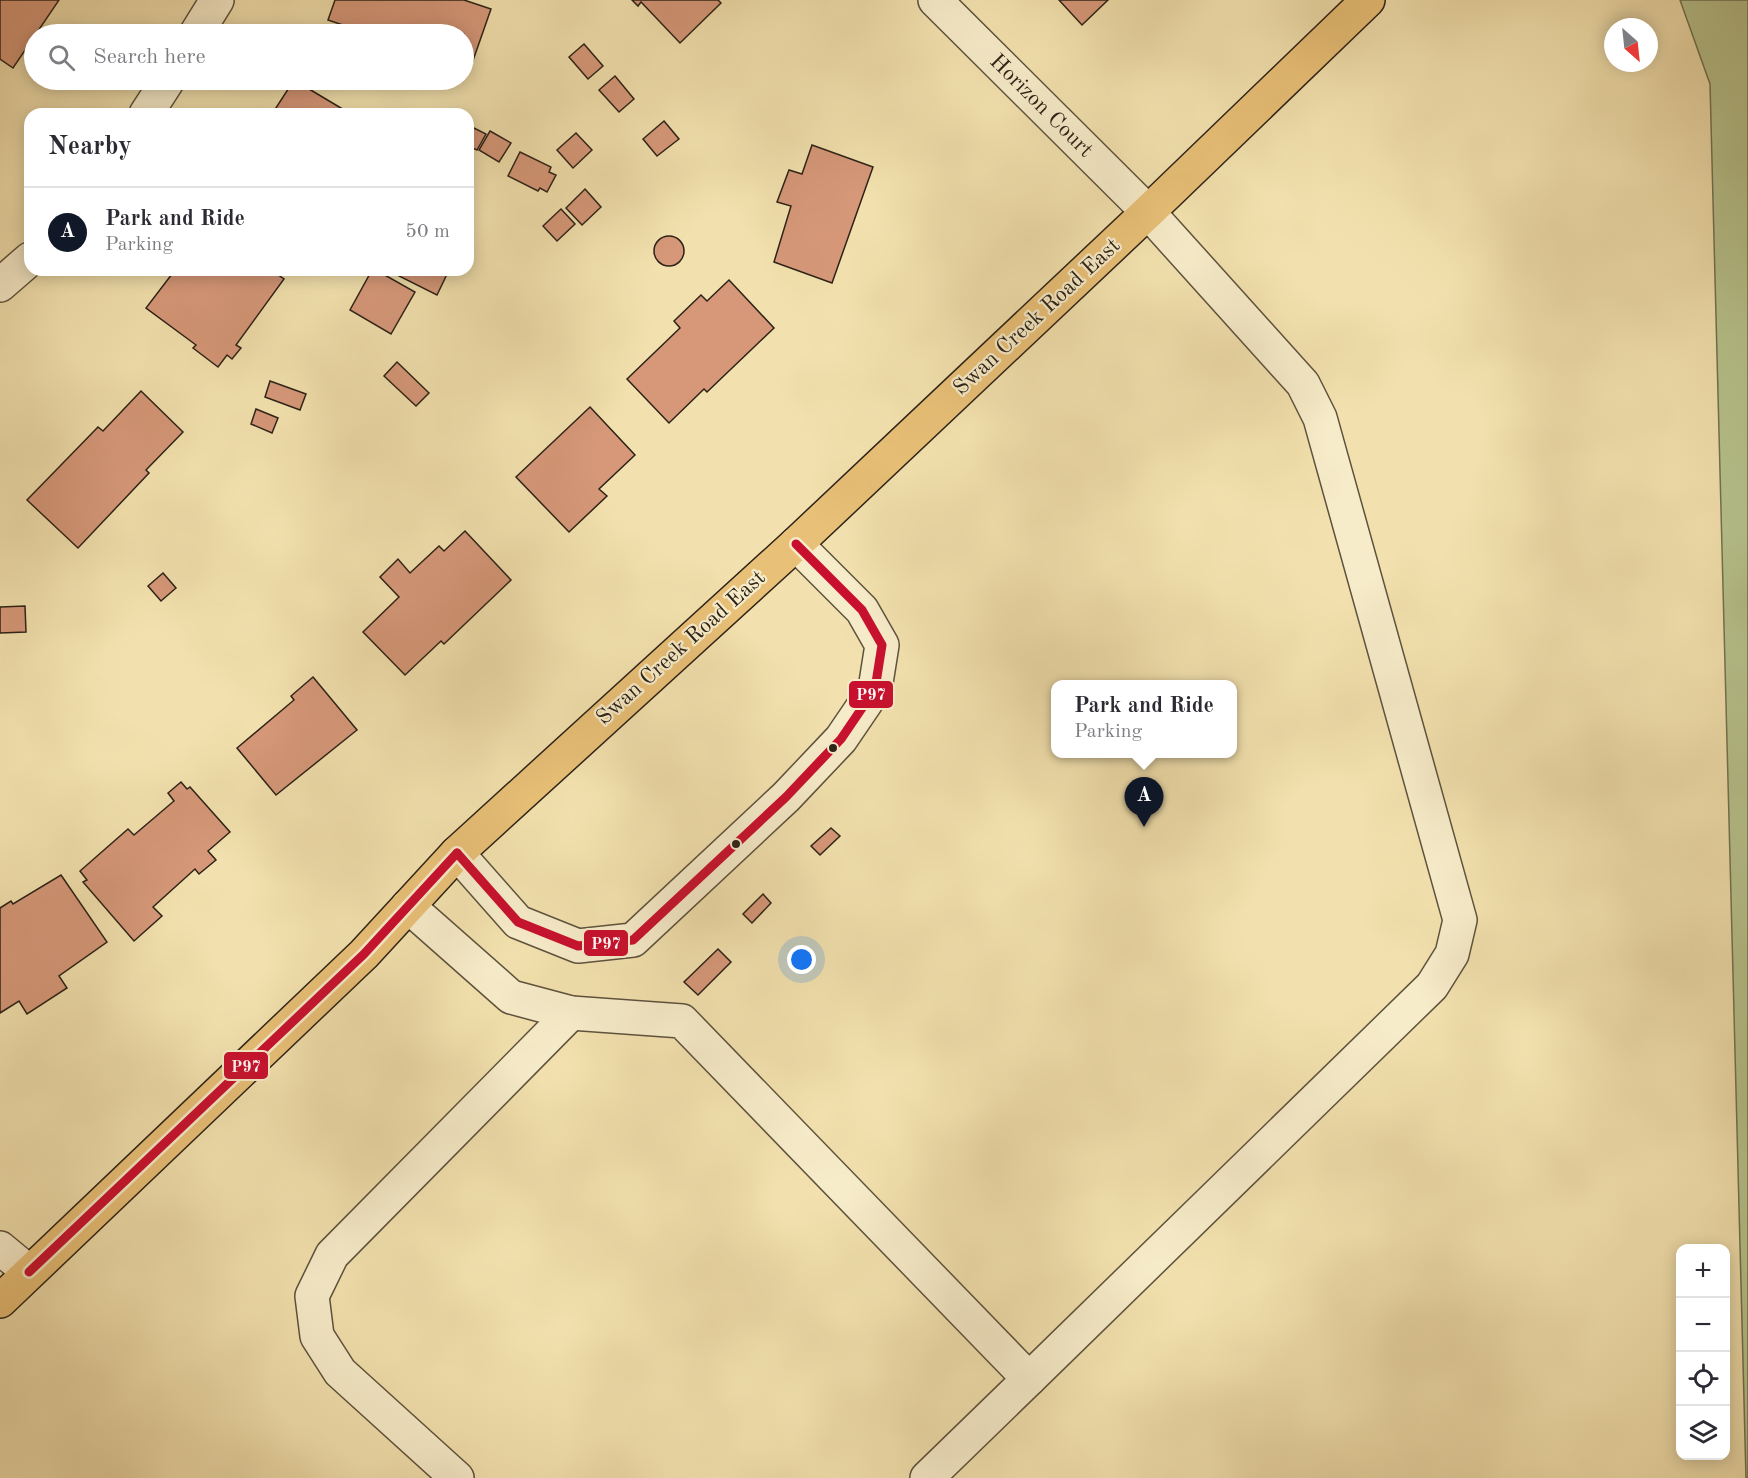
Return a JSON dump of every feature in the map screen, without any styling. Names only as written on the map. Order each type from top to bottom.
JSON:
[{"type":"main road","name":"Swan Creek Road East","points":[[0,1301],[364,954],[457,853],[796,543],[1148,212],[1368,0]]},
{"type":"street","points":[[202,24],[217,0]]},
{"type":"street","name":"Horizon Court","points":[[927,1478],[1432,986],[1452,954],[1460,920],[1320,418],[1304,384],[1148,212],[935,0]]},
{"type":"street","points":[[150,108],[162,90]]},
{"type":"street","points":[[0,285],[24,264]]},
{"type":"street","points":[[457,853],[518,922],[578,946],[633,940],[786,797],[841,739],[875,689],[882,645],[862,610],[796,543]]},
{"type":"street","points":[[408,906],[511,997],[571,1013],[682,1021],[1029,1379]]},
{"type":"street","points":[[457,1478],[340,1372],[317,1336],[312,1296],[332,1255],[571,1013]]},
{"type":"street","points":[[0,1248],[29,1272]]},
{"type":"green space","points":[[1680,0],[1748,0],[1748,1478],[1746,1478],[1710,84]]},
{"type":"building","points":[[0,0],[59,0],[43,24],[24,24],[24,52],[13,68],[0,59]]},
{"type":"building","points":[[335,0],[464,0],[491,9],[474,58],[474,24],[340,24],[328,20]]},
{"type":"building","points":[[632,0],[718,0],[721,3],[680,43],[641,2],[638,6]]},
{"type":"building","points":[[1059,0],[1108,0],[1082,25]]},
{"type":"building","points":[[584,44],[603,66],[588,79],[569,57]]},
{"type":"building","points":[[615,76],[634,99],[619,112],[599,90]]},
{"type":"building","points":[[288,90],[311,90],[341,108],[276,108]]},
{"type":"building","points":[[664,121],[679,139],[657,156],[643,139]]},
{"type":"building","points":[[474,128],[486,134],[477,150],[474,149]]},
{"type":"building","points":[[490,131],[511,143],[499,162],[479,150]]},
{"type":"building","points":[[576,133],[592,150],[573,168],[557,150]]},
{"type":"building","points":[[812,145],[873,167],[832,283],[774,262],[791,206],[777,202],[789,170],[802,174]]},
{"type":"building","points":[[520,152],[551,167],[549,172],[556,175],[547,192],[540,188],[538,191],[508,176]]},
{"type":"building","points":[[585,189],[601,207],[582,225],[566,208]]},
{"type":"building","points":[[561,209],[575,224],[557,241],[543,226]]},
{"type":"building","points":[[669,236],[680,240],[684,251],[680,262],[669,266],[658,262],[654,251],[658,240]]},
{"type":"building","points":[[170,276],[280,276],[284,279],[236,345],[241,348],[232,359],[227,355],[218,367],[193,348],[196,345],[146,308]]},
{"type":"building","points":[[369,276],[387,276],[415,292],[391,334],[350,310]]},
{"type":"building","points":[[399,276],[446,276],[437,295]]},
{"type":"building","points":[[729,280],[774,328],[707,392],[704,389],[669,423],[627,379],[680,328],[674,321],[701,295],[707,301]]},
{"type":"building","points":[[397,362],[429,393],[416,406],[384,376]]},
{"type":"building","points":[[270,381],[306,394],[300,410],[265,397]]},
{"type":"building","points":[[141,391],[183,432],[146,470],[149,473],[78,548],[27,500],[98,427],[103,431]]},
{"type":"building","points":[[590,407],[635,455],[599,489],[607,496],[569,532],[516,477]]},
{"type":"building","points":[[256,409],[278,418],[272,433],[251,424]]},
{"type":"building","points":[[465,531],[511,580],[444,644],[441,641],[405,675],[363,632],[399,597],[380,577],[398,559],[410,573],[439,546],[444,551]]},
{"type":"building","points":[[163,573],[176,588],[161,601],[148,586]]},
{"type":"building","points":[[25,606],[26,632],[0,633],[0,607]]},
{"type":"building","points":[[313,677],[357,730],[276,795],[237,748],[294,700],[291,696]]},
{"type":"building","points":[[181,782],[187,789],[190,787],[230,832],[208,851],[216,860],[199,874],[195,869],[153,907],[162,916],[134,941],[83,882],[87,880],[80,871],[128,829],[134,835],[174,801],[168,793]]},
{"type":"building","points":[[831,828],[840,836],[820,855],[811,846]]},
{"type":"building","points":[[61,875],[107,942],[59,976],[67,988],[27,1014],[19,1001],[0,1013],[0,908],[11,901],[13,904]]},
{"type":"building","points":[[763,894],[771,903],[752,923],[743,914]]},
{"type":"building","points":[[718,949],[731,962],[698,995],[684,982]]},
{"type":"transit line","name":"P97","points":[[457,853],[518,922],[578,946],[633,940],[786,797],[841,739],[875,689],[882,645],[862,610],[796,544]]},
{"type":"transit line","name":"P97","points":[[29,1272],[364,954],[457,853]]},
{"type":"place","name":"Park and Ride","points":[[1144,827]]}]
